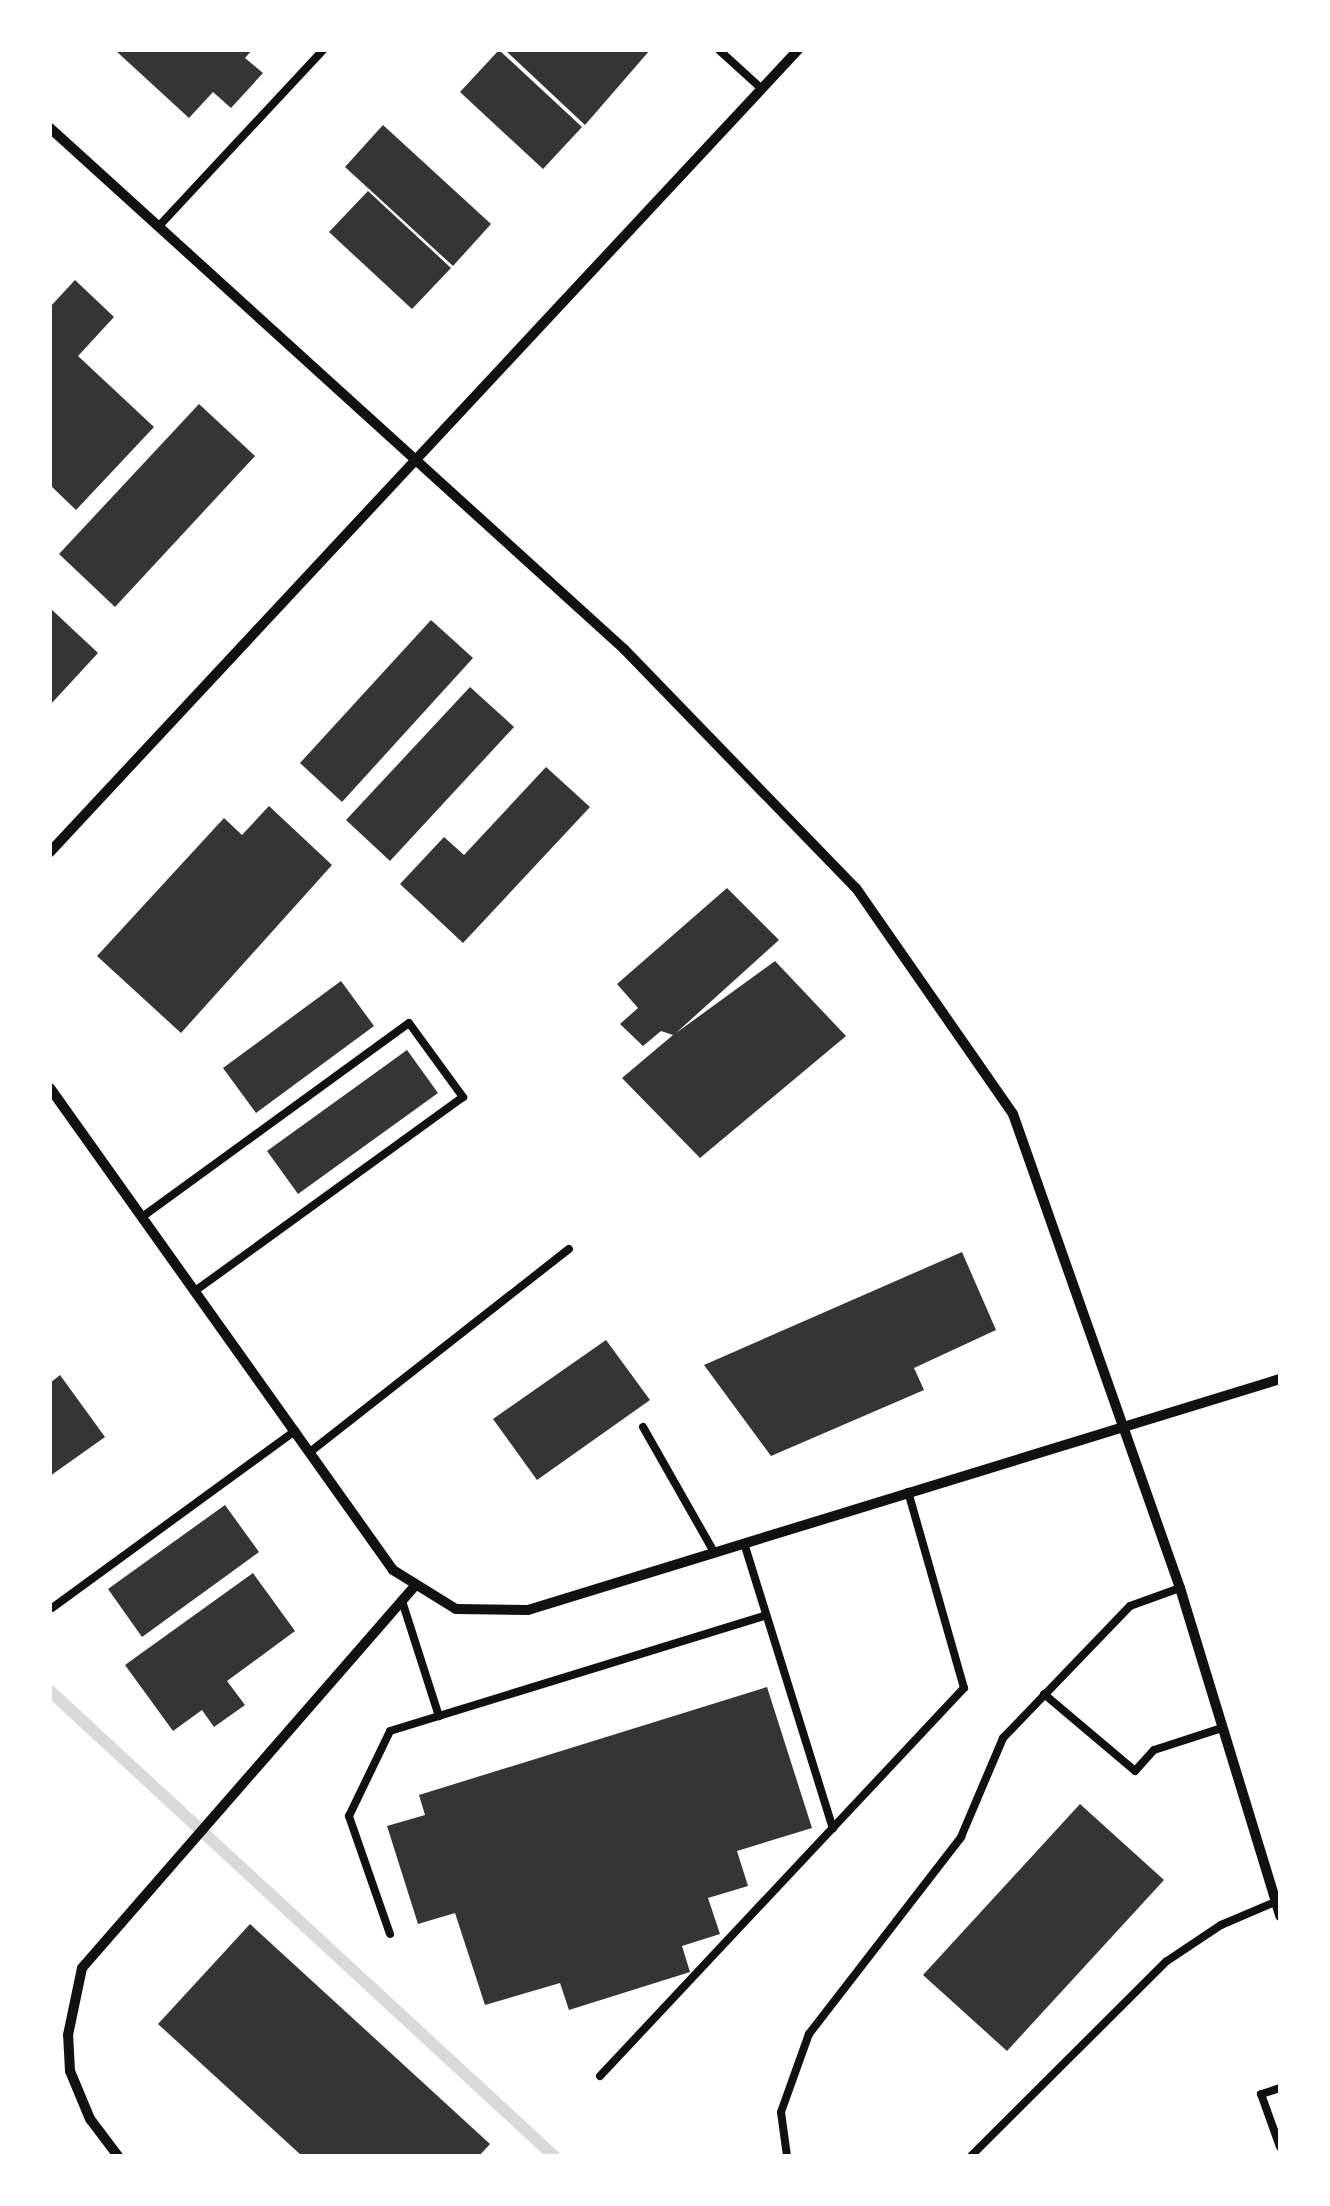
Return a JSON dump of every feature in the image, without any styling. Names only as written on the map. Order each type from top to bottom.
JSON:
[{"type":"street","points":[[50,852],[798,50]]},
{"type":"street","points":[[50,128],[624,649],[856,888],[1013,1114],[1180,1588],[1280,1916]]},
{"type":"street","points":[[50,1088],[295,1432],[413,1588],[431,1599],[483,1614],[528,1610],[1280,1380]]},
{"type":"street","points":[[118,2156],[74,2084],[68,2035],[73,2002],[97,1944],[413,1588]]},
{"type":"lane","points":[[159,226],[323,50]]},
{"type":"lane","points":[[719,50],[762,89]]},
{"type":"lane","points":[[142,1216],[410,1023],[463,1097],[195,1291]]},
{"type":"lane","points":[[310,1452],[569,1249]]},
{"type":"lane","points":[[643,1427],[714,1552]]},
{"type":"lane","points":[[52,1608],[295,1432]]},
{"type":"lane","points":[[600,2076],[964,1688],[908,1492]]},
{"type":"lane","points":[[744,1542],[833,1828]]},
{"type":"lane","points":[[786,2156],[781,2112],[810,2034],[961,1837],[1003,1738],[1130,1606],[1180,1588]]},
{"type":"lane","points":[[402,1600],[439,1716]]},
{"type":"lane","points":[[390,1934],[349,1816],[390,1731],[766,1615]]},
{"type":"lane","points":[[1044,1694],[1135,1770],[1154,1750],[1222,1728]]},
{"type":"lane","points":[[971,2156],[1166,1961],[1222,1924],[1275,1902]]},
{"type":"lane","points":[[1280,2088],[1261,2094],[1280,2147]]},
{"type":"building","points":[[115,50],[252,50],[245,58],[263,73],[231,108],[213,92],[189,118]]},
{"type":"building","points":[[499,50],[582,127],[543,169],[460,92]]},
{"type":"building","points":[[505,50],[650,50],[585,125]]},
{"type":"building","points":[[383,125],[491,224],[453,266],[345,167]]},
{"type":"building","points":[[368,191],[451,268],[412,309],[329,232]]},
{"type":"building","points":[[75,280],[114,317],[78,356],[154,427],[76,510],[50,485],[50,307]]},
{"type":"building","points":[[199,404],[255,456],[115,607],[59,554]]},
{"type":"building","points":[[50,608],[98,653],[50,705]]},
{"type":"building","points":[[431,620],[473,658],[342,802],[300,763]]},
{"type":"building","points":[[470,687],[514,727],[390,861],[346,820]]},
{"type":"building","points":[[546,767],[590,807],[463,943],[400,884],[444,837],[464,855]]},
{"type":"building","points":[[269,806],[332,865],[181,1033],[97,956],[224,818],[242,835]]},
{"type":"building","points":[[727,888],[779,940],[676,1033],[775,961],[846,1036],[700,1158],[622,1078],[673,1035],[661,1031],[643,1046],[620,1024],[638,1008],[617,984]]},
{"type":"building","points":[[341,981],[374,1026],[256,1113],[223,1068]]},
{"type":"building","points":[[407,1050],[438,1093],[298,1194],[267,1151]]},
{"type":"building","points":[[962,1252],[996,1330],[914,1368],[924,1390],[771,1456],[704,1365]]},
{"type":"building","points":[[606,1340],[650,1400],[537,1480],[493,1419]]},
{"type":"building","points":[[60,1375],[105,1437],[50,1476],[50,1383]]},
{"type":"building","points":[[225,1505],[259,1552],[142,1637],[108,1589]]},
{"type":"building","points":[[253,1573],[295,1631],[227,1681],[245,1705],[214,1727],[202,1710],[173,1731],[125,1665]]},
{"type":"building","points":[[767,1687],[812,1828],[737,1851],[748,1886],[708,1898],[720,1934],[682,1946],[690,1972],[569,2010],[560,1983],[485,2005],[455,1913],[418,1924],[387,1826],[425,1815],[419,1795]]},
{"type":"building","points":[[1080,1804],[1164,1880],[1007,2051],[923,1975]]},
{"type":"building","points":[[250,1924],[490,2144],[479,2156],[302,2156],[158,2024]]},
{"type":"waterway","points":[[50,1691],[554,2156]]}]
